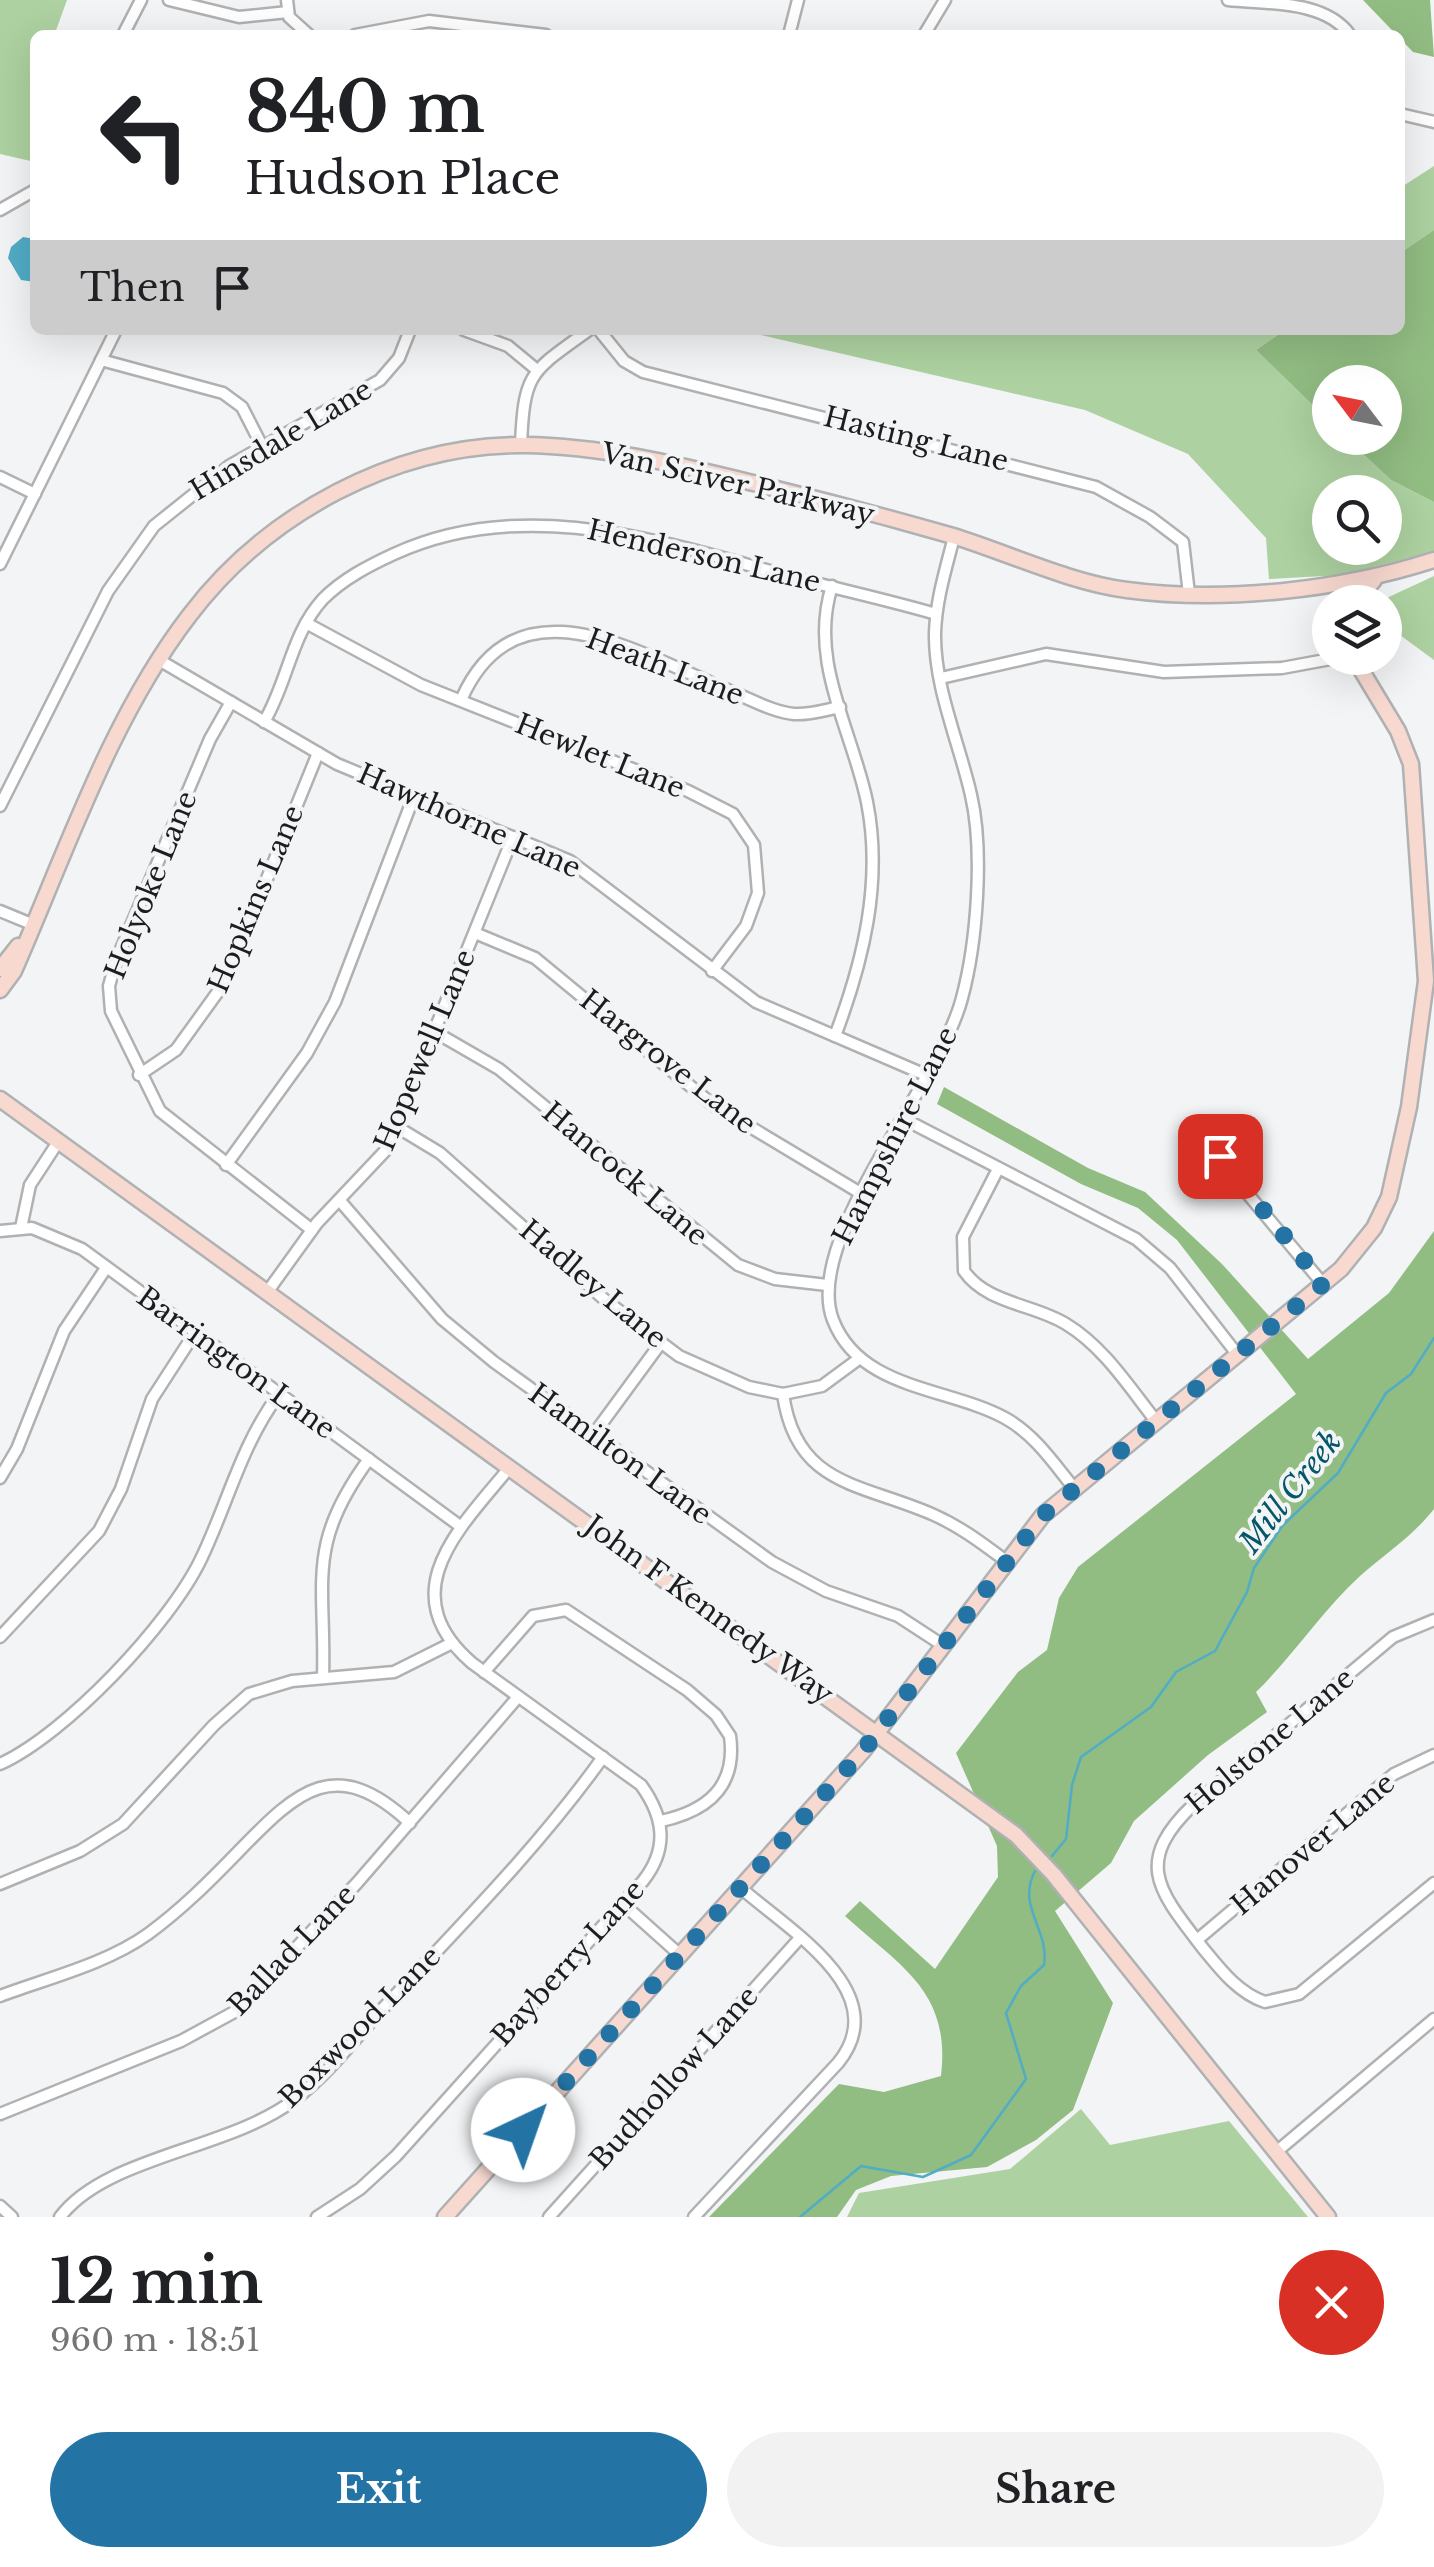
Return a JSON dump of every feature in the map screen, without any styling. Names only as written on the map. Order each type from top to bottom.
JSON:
[{"type":"street","points":[[126,30],[141,0]]},
{"type":"street","points":[[170,0],[239,17],[287,6],[305,30]]},
{"type":"street","points":[[790,30],[798,0]]},
{"type":"street","points":[[927,30],[944,0]]},
{"type":"street","points":[[1228,0],[1316,11],[1341,23],[1346,30]]},
{"type":"street","points":[[377,30],[416,21],[466,30]]},
{"type":"street","points":[[1405,115],[1434,122]]},
{"type":"street","points":[[0,210],[30,193]]},
{"type":"street","points":[[0,564],[114,335]]},
{"type":"street","name":"Hinsdale Lane","points":[[0,806],[108,591],[137,546],[184,498],[262,446],[380,380],[399,358],[408,335]]},
{"type":"street","points":[[478,335],[508,346],[537,370]]},
{"type":"street","points":[[521,445],[524,393],[537,370],[582,335]]},
{"type":"street","name":"Hasting Lane","points":[[602,335],[624,361],[654,376],[1096,487],[1150,516],[1183,542],[1189,594]]},
{"type":"street","points":[[101,360],[223,393],[242,408],[262,446]]},
{"type":"street","name":"Van Sciver Parkway","points":[[0,990],[34,926],[100,776],[159,660],[194,608],[230,568],[312,506],[421,457],[521,445],[638,456],[954,537],[1121,590],[1189,594],[1341,584],[1434,560]]},
{"type":"street","points":[[0,477],[35,494]]},
{"type":"street","name":"Henderson Lane","points":[[264,722],[284,688],[306,623],[333,590],[398,552],[456,534],[528,524],[571,526],[646,539],[936,614]]},
{"type":"street","name":"Hampshire Lane","points":[[828,1285],[839,1239],[928,1076],[957,1016],[966,983],[976,862],[971,794],[941,678],[936,614],[954,537]]},
{"type":"street","points":[[1372,585],[1379,577]]},
{"type":"street","points":[[832,586],[822,644],[864,788],[871,847],[862,956],[835,1036]]},
{"type":"street","name":"Hewlet Lane","points":[[306,623],[421,685],[688,791],[733,814],[754,845],[758,893],[746,926],[712,971]]},
{"type":"street","name":"Heath Lane","points":[[462,700],[488,656],[519,636],[552,628],[599,640],[787,713],[840,707]]},
{"type":"street","points":[[941,678],[1046,654],[1164,672],[1282,668],[1312,662]]},
{"type":"street","name":"Hawthorne Lane","points":[[159,660],[318,753],[513,836],[597,878],[712,971],[769,1010],[928,1076]]},
{"type":"street","points":[[445,2217],[878,1733],[1006,1561],[1073,1488],[1354,1256],[1389,1197],[1409,1107],[1426,980],[1411,764],[1398,731],[1364,675]]},
{"type":"street","name":"Holyoke Lane","points":[[231,702],[210,739],[112,974],[111,1011],[139,1076],[169,1122],[312,1230]]},
{"type":"street","name":"Hopkins Lane","points":[[139,1076],[176,1050],[225,982],[318,753]]},
{"type":"street","points":[[226,1165],[307,1053],[335,1002],[414,796]]},
{"type":"street","name":"Hopewell Lane","points":[[268,1291],[312,1230],[376,1164],[398,1127],[513,836]]},
{"type":"street","points":[[0,911],[34,926]]},
{"type":"street","name":"Van Sciver Parkway","points":[[0,969],[34,926]]},
{"type":"street","name":"Hargrove Lane","points":[[474,933],[535,958],[712,1104],[862,1194]]},
{"type":"street","name":"Hancock Lane","points":[[436,1032],[500,1069],[738,1265],[776,1279],[828,1285]]},
{"type":"street","name":"John F Kennedy Way","points":[[0,1099],[972,1800],[1032,1850],[1328,2217]]},
{"type":"street","points":[[904,1119],[1109,1223],[1148,1248],[1170,1268],[1238,1354]]},
{"type":"street","name":"Hadley Lane","points":[[398,1127],[440,1153],[660,1344],[738,1383],[783,1394]]},
{"type":"street","points":[[21,1228],[30,1185],[58,1142]]},
{"type":"street","points":[[1217,1147],[1231,1174],[1323,1284]]},
{"type":"street","points":[[998,1169],[962,1237],[964,1272],[979,1288],[1050,1315],[1084,1336],[1156,1421]]},
{"type":"street","name":"Hamilton Lane","points":[[341,1202],[451,1328],[594,1434],[786,1570],[826,1591],[898,1616],[944,1646]]},
{"type":"street","name":"Barrington Lane","points":[[0,1232],[21,1228],[46,1231],[106,1268],[460,1526]]},
{"type":"street","points":[[0,1478],[17,1449],[57,1344],[106,1268]]},
{"type":"street","points":[[828,1285],[833,1319],[860,1358],[890,1376],[1003,1417],[1030,1437],[1073,1488]]},
{"type":"street","points":[[0,1638],[99,1531],[121,1489],[158,1386],[194,1334]]},
{"type":"street","points":[[594,1434],[660,1344]]},
{"type":"street","points":[[860,1358],[822,1386],[783,1394],[790,1433],[816,1464],[858,1487],[955,1525],[1006,1561]]},
{"type":"street","points":[[0,1764],[67,1720],[179,1599],[204,1554],[248,1442],[279,1394]]},
{"type":"street","points":[[323,1678],[319,1598],[324,1545],[336,1510],[369,1459]]},
{"type":"street","points":[[484,1672],[532,1616],[566,1610],[698,1698],[730,1736],[728,1774],[710,1803],[690,1814],[661,1821],[658,1808],[641,1785],[484,1672],[452,1642],[441,1622],[435,1584],[441,1558],[460,1526],[510,1466]]},
{"type":"street","name":"Holstone Lane","points":[[1434,1620],[1392,1638],[1174,1823],[1160,1848],[1158,1884],[1166,1902],[1197,1940],[1252,1998],[1265,2002],[1289,2000],[1434,1882]]},
{"type":"street","points":[[0,1884],[80,1851],[123,1824],[214,1725],[249,1694],[278,1684],[394,1672],[452,1642]]},
{"type":"street","name":"Ballad Lane","points":[[0,2114],[181,2041],[238,2010],[410,1823],[518,1696]]},
{"type":"street","name":"Hanover Lane","points":[[1197,1940],[1394,1774],[1434,1755]]},
{"type":"street","name":"Boxwood Lane","points":[[60,2217],[102,2182],[235,2133],[295,2100],[550,1825],[603,1756]]},
{"type":"street","points":[[0,1996],[146,1936],[190,1901],[274,1813],[308,1790],[334,1785],[360,1788],[382,1799],[410,1823]]},
{"type":"street","name":"Bayberry Lane","points":[[317,2217],[385,2168],[622,1903],[657,1859],[661,1821]]},
{"type":"street","points":[[694,2217],[838,2064],[852,2041],[855,2014],[848,1988],[740,1888]]},
{"type":"street","points":[[622,1903],[679,1954]]},
{"type":"street","name":"Budhollow Lane","points":[[550,2217],[799,1939]]},
{"type":"street","points":[[1275,2152],[1434,2019]]},
{"type":"street","points":[[0,2206],[12,2217]]},
{"type":"green space","points":[[0,0],[67,0],[56,30],[30,30],[30,161],[0,154]]},
{"type":"green space","points":[[1363,0],[1430,0],[1434,57],[1413,52],[1405,44],[1405,30],[1392,30]]},
{"type":"green space","points":[[1434,166],[1434,230],[1405,250],[1405,185]]},
{"type":"green space","points":[[1434,230],[1434,502],[1402,486],[1402,475],[1386,475],[1364,455],[1402,455],[1402,365],[1312,365],[1312,404],[1256,350],[1278,335],[1405,335],[1405,250]]},
{"type":"green space","points":[[761,335],[1278,335],[1256,350],[1312,404],[1312,455],[1364,455],[1386,475],[1312,475],[1312,565],[1381,565],[1341,575],[1269,579],[1266,538],[1188,454],[1085,410]]},
{"type":"green space","points":[[1402,486],[1434,502],[1434,552],[1402,560]]},
{"type":"green space","points":[[1434,576],[1434,660],[1402,636],[1402,591]]},
{"type":"green space","points":[[944,1087],[1088,1168],[1145,1192],[1222,1264],[1308,1359],[1389,1293],[1434,1231],[1434,1509],[1346,1590],[1256,1692],[1267,1712],[1208,1755],[1134,1821],[1111,1863],[1055,1911],[1113,2003],[1073,2110],[1036,2140],[987,2167],[891,2176],[856,2190],[837,2217],[709,2217],[839,2084],[884,2092],[941,2076],[942,2047],[930,2001],[903,1967],[845,1916],[860,1901],[935,1969],[998,1877],[997,1846],[956,1753],[1018,1672],[1047,1650],[1059,1598],[1078,1567],[1296,1394],[1177,1240],[1138,1208],[1081,1184],[937,1104]]},
{"type":"green space","points":[[1081,2109],[1110,2145],[1229,2121],[1308,2217],[847,2217],[859,2193],[1010,2169]]},
{"type":"water","points":[[23,237],[30,238],[30,281],[21,280],[8,258],[11,247]]},
{"type":"waterway","name":"Mill Creek","points":[[1052,1856],[1066,1839],[1072,1785],[1081,1757],[1151,1707],[1176,1672],[1215,1651],[1247,1592],[1254,1568],[1283,1525],[1338,1473],[1386,1393],[1411,1374],[1434,1338]]},
{"type":"waterway","name":"Mill Creek","points":[[800,2217],[861,2166],[923,2177],[971,2155],[1026,2079],[1006,2013],[1021,1986],[1044,1965],[1045,1952],[1029,1896],[1035,1871]]},
{"type":"route","points":[[523,2130],[863,1751],[1043,1515],[1323,1284],[1220,1156]]}]
